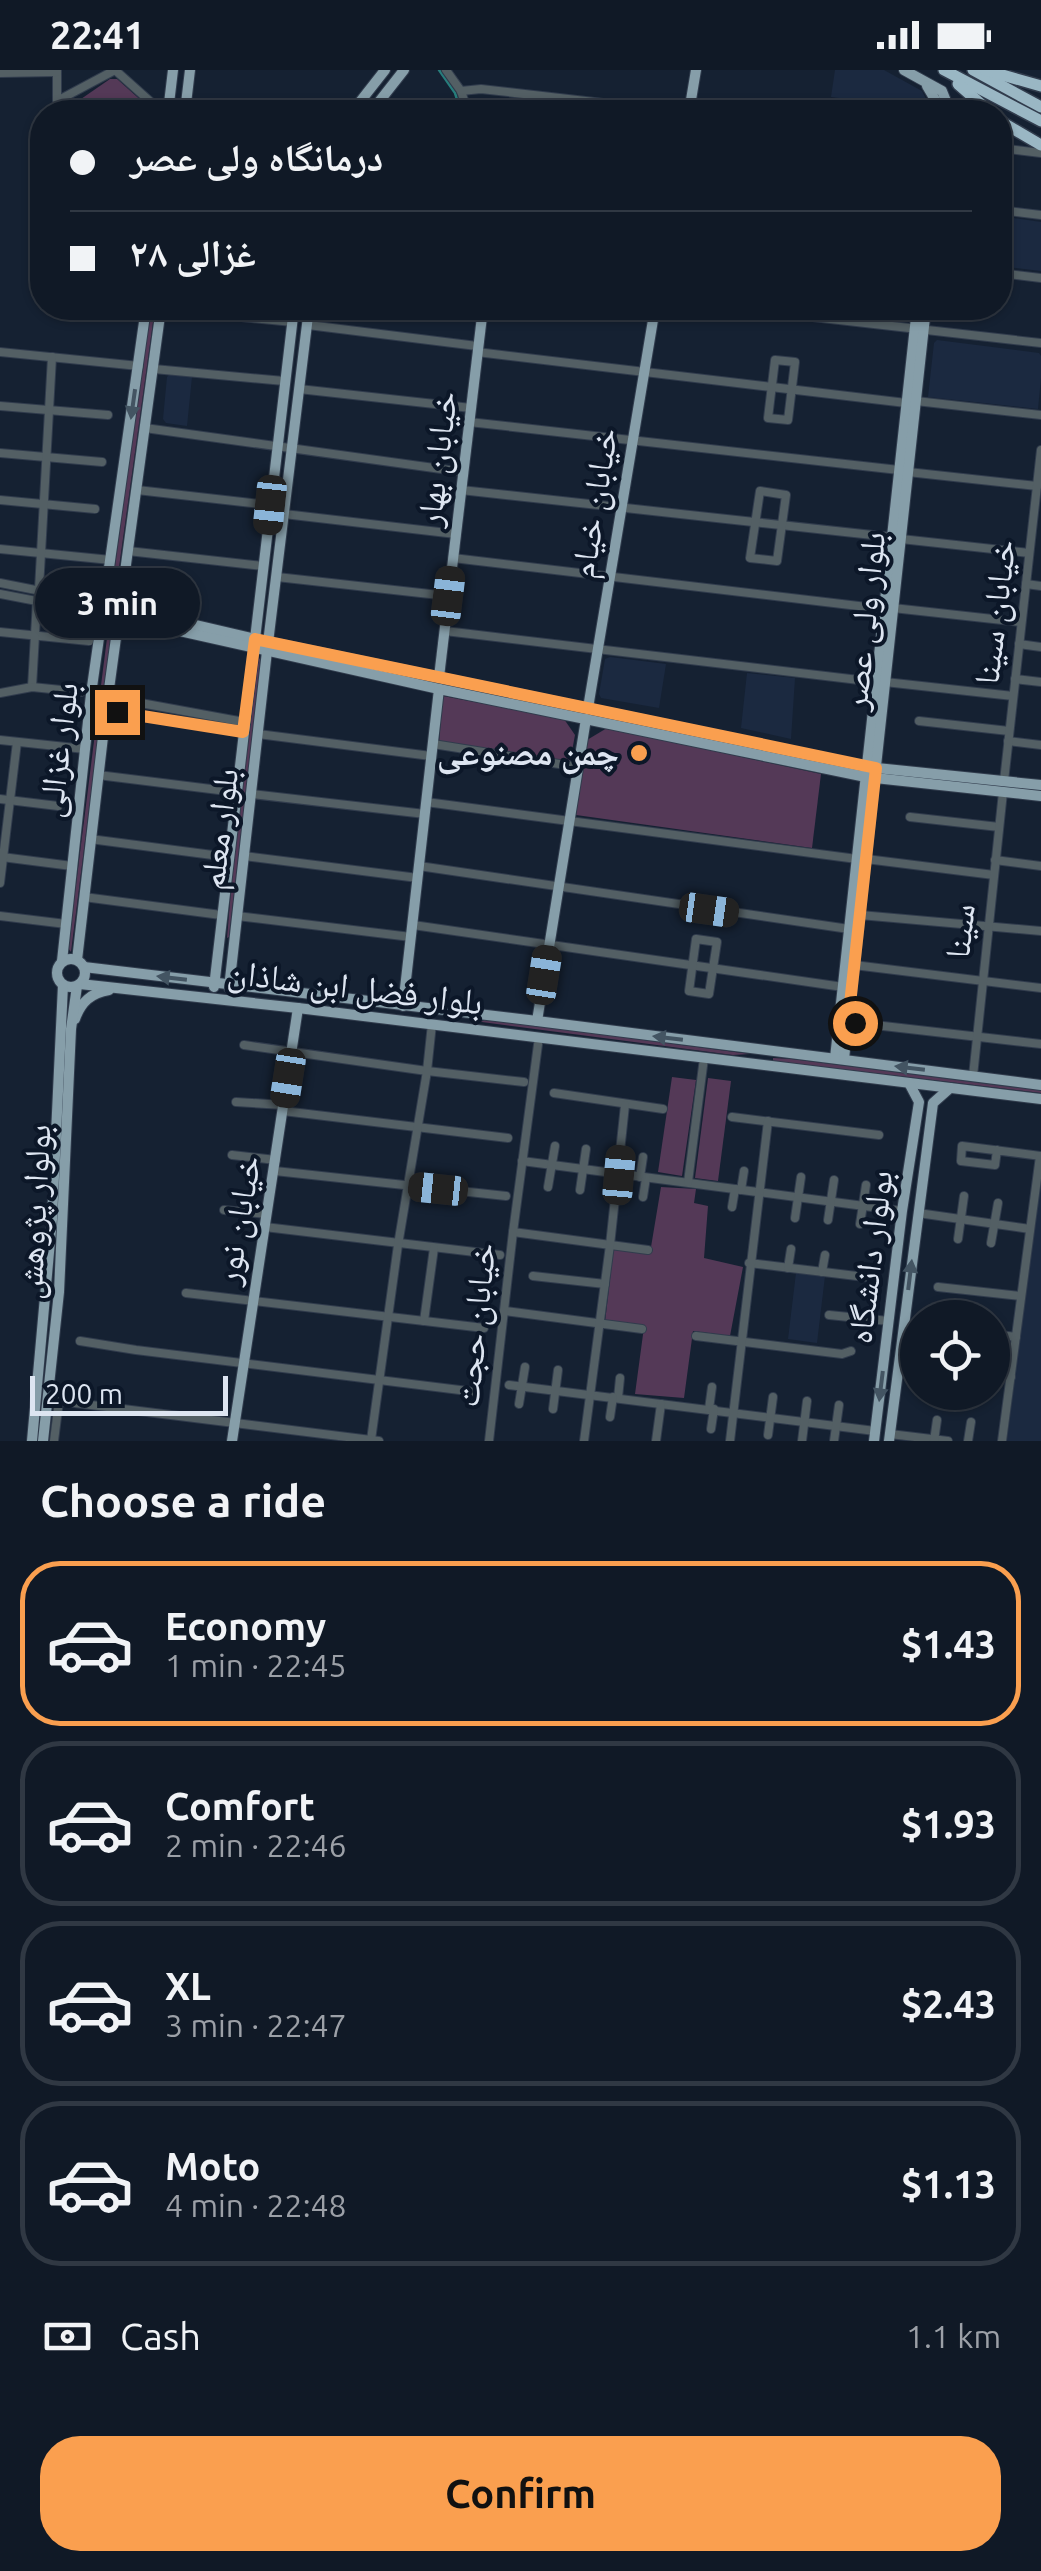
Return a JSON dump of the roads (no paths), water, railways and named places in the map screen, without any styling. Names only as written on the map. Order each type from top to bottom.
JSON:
[{"type":"highway","points":[[941,70],[977,100]]},
{"type":"highway","points":[[941,70],[999,100]]},
{"type":"highway","points":[[973,70],[1041,107]]},
{"type":"highway","points":[[985,70],[1041,86]]},
{"type":"highway","points":[[1012,107],[1041,122]]},
{"type":"highway","points":[[1012,128],[1041,145]]},
{"type":"main road","points":[[167,100],[173,70]]},
{"type":"main road","points":[[186,100],[190,70]]},
{"type":"main road","points":[[361,100],[385,70]]},
{"type":"main road","points":[[380,100],[404,70]]},
{"type":"main road","points":[[688,100],[696,70]]},
{"type":"main road","points":[[904,70],[942,91],[946,100]]},
{"type":"main road","points":[[924,81],[937,100]]},
{"type":"main road","name":"بلوار غزالی","points":[[62,962],[85,750],[145,320]]},
{"type":"main road","name":"بلوار غزالی","points":[[81,964],[90,839],[160,320]]},
{"type":"main road","name":"بلوار معلم","points":[[228,999],[309,320]]},
{"type":"main road","name":"خیابان بهار","points":[[404,1006],[481,320]]},
{"type":"main road","name":"خیابان خیام","points":[[537,1021],[653,320]]},
{"type":"main road","name":"بلوار ولی عصر","points":[[918,320],[919,329]]},
{"type":"main road","name":"بلوار ولی عصر","points":[[845,1027],[843,987],[849,929],[861,859],[922,320]]},
{"type":"main road","name":"بلوار معلم","points":[[212,998],[292,322]]},
{"type":"main road","points":[[105,609],[254,644],[871,772],[1003,786],[1041,785]]},
{"type":"main road","points":[[511,698],[566,715],[587,713],[607,724],[729,743]]},
{"type":"main road","points":[[566,715],[583,738],[607,724]]},
{"type":"main road","points":[[1003,786],[1041,796]]},
{"type":"main road","name":"بلوار ولی عصر","points":[[839,1058],[860,915],[861,859]]},
{"type":"main road","points":[[219,939],[234,942]]},
{"type":"main road","points":[[72,958],[81,964],[85,976],[78,985],[64,986],[57,976],[58,966],[72,958]]},
{"type":"main road","name":"بلوار فضل ابن شاذان","points":[[81,964],[1041,1084]]},
{"type":"main road","name":"بلوار فضل ابن شاذان","points":[[78,985],[228,999],[1041,1100]]},
{"type":"main road","name":"بولوار پژوهش","points":[[42,1441],[59,1292],[71,1029],[78,985]]},
{"type":"main road","name":"بولوار پژوهش","points":[[32,1441],[52,1218],[64,986]]},
{"type":"main road","points":[[71,1029],[86,999],[119,988]]},
{"type":"main road","name":"خیابان نور","points":[[232,1441],[298,1008]]},
{"type":"main road","points":[[462,1013],[462,1028]]},
{"type":"main road","points":[[764,1065],[765,1050]]},
{"type":"main road","name":"بولوار دانشگاه","points":[[874,1436],[920,1102],[910,1083]]},
{"type":"main road","name":"بولوار دانشگاه","points":[[911,1300],[918,1213],[934,1103],[950,1088]]},
{"type":"main road","points":[[889,1320],[900,1322]]},
{"type":"main road","name":"بولوار دانشگاه","points":[[890,1438],[900,1377]]},
{"type":"street","points":[[59,100],[116,70],[151,100]]},
{"type":"street","points":[[446,70],[464,100]]},
{"type":"street","points":[[0,73],[57,71],[57,100]]},
{"type":"street","points":[[461,91],[481,89],[579,100]]},
{"type":"street","points":[[1012,149],[1041,153]]},
{"type":"street","points":[[1012,211],[1041,214]]},
{"type":"street","points":[[1012,274],[1041,278]]},
{"type":"street","points":[[271,320],[292,322]]},
{"type":"street","points":[[856,320],[1041,343]]},
{"type":"street","points":[[308,326],[560,362],[1041,414]]},
{"type":"street","points":[[0,352],[139,366]]},
{"type":"street","points":[[32,687],[52,357]]},
{"type":"street","points":[[775,360],[795,362],[792,388],[788,420],[768,418],[775,360]]},
{"type":"street","points":[[154,369],[284,381]]},
{"type":"street","points":[[300,389],[470,408]]},
{"type":"street","points":[[0,406],[108,415]]},
{"type":"street","points":[[469,422],[1037,486]]},
{"type":"street","points":[[145,428],[463,472]]},
{"type":"street","name":"خیابان سینا","points":[[1003,786],[1029,553],[1038,510],[1041,450]]},
{"type":"street","points":[[0,453],[102,462]]},
{"type":"street","points":[[137,490],[270,505]]},
{"type":"street","points":[[461,490],[1029,553]]},
{"type":"street","points":[[760,491],[786,495],[782,524],[777,562],[750,558],[760,491]]},
{"type":"street","points":[[0,500],[95,509]]},
{"type":"street","points":[[284,514],[456,534]]},
{"type":"street","points":[[0,549],[111,560]]},
{"type":"street","points":[[128,551],[263,566]]},
{"type":"street","points":[[453,558],[1021,622]]},
{"type":"street","points":[[277,577],[448,596]]},
{"type":"street","points":[[0,583],[105,609]]},
{"type":"street","points":[[1026,584],[1041,586]]},
{"type":"street","points":[[0,594],[38,595]]},
{"type":"street","points":[[446,631],[1013,696]]},
{"type":"street","points":[[0,632],[88,641]]},
{"type":"street","points":[[1019,644],[1041,647]]},
{"type":"street","points":[[1015,679],[1041,682]]},
{"type":"street","points":[[0,693],[32,687],[81,692]]},
{"type":"street","points":[[108,697],[243,727]]},
{"type":"street","points":[[106,711],[243,727]]},
{"type":"street","points":[[919,721],[1041,745]]},
{"type":"street","points":[[258,734],[345,745],[505,755],[578,767]]},
{"type":"street","points":[[0,740],[85,750]]},
{"type":"street","points":[[0,883],[5,800],[17,742]]},
{"type":"street","points":[[98,775],[235,792]]},
{"type":"street","name":"سینا","points":[[973,1076],[1003,786]]},
{"type":"street","points":[[251,794],[338,804],[496,811],[994,875]]},
{"type":"street","points":[[5,800],[58,806]]},
{"type":"street","points":[[910,817],[999,827]]},
{"type":"street","points":[[90,839],[228,857]]},
{"type":"street","points":[[244,856],[331,867],[488,878],[849,929]]},
{"type":"street","points":[[2,857],[72,866]]},
{"type":"street","points":[[996,860],[1041,866]]},
{"type":"street","points":[[84,896],[222,915]]},
{"type":"street","points":[[860,915],[1040,931]]},
{"type":"street","points":[[0,916],[66,924]]},
{"type":"street","points":[[237,916],[324,926],[481,935],[843,987]]},
{"type":"street","points":[[696,940],[717,942],[713,968],[709,994],[689,991],[696,940]]},
{"type":"street","points":[[854,966],[1037,987]]},
{"type":"street","points":[[371,1440],[432,1024]]},
{"type":"street","points":[[845,1027],[1041,1044]]},
{"type":"street","name":"خیابان حجت","points":[[490,1441],[512,1232],[540,1037]]},
{"type":"street","points":[[244,1044],[524,1082]]},
{"type":"street","points":[[688,1182],[704,1058]]},
{"type":"street","points":[[554,1093],[662,1109]]},
{"type":"street","points":[[592,1114],[594,1100]]},
{"type":"street","points":[[236,1102],[508,1138]]},
{"type":"street","points":[[584,1441],[625,1105]]},
{"type":"street","points":[[732,1117],[879,1135]]},
{"type":"street","points":[[730,1441],[768,1122]]},
{"type":"street","points":[[548,1187],[555,1146]]},
{"type":"street","points":[[997,1150],[995,1165],[961,1161],[962,1146],[997,1150],[1040,1156],[1002,1441]]},
{"type":"street","points":[[580,1190],[586,1149]]},
{"type":"street","points":[[232,1156],[408,1186],[506,1196]]},
{"type":"street","points":[[643,1158],[643,1197]]},
{"type":"street","points":[[522,1161],[902,1212]]},
{"type":"street","points":[[732,1207],[744,1171]]},
{"type":"street","points":[[795,1218],[801,1177]]},
{"type":"street","points":[[828,1220],[834,1180]]},
{"type":"street","points":[[860,1224],[866,1184]]},
{"type":"street","points":[[958,1239],[964,1196]]},
{"type":"street","points":[[992,1243],[998,1203]]},
{"type":"street","points":[[224,1210],[267,1214]]},
{"type":"street","points":[[918,1213],[1030,1229]]},
{"type":"street","points":[[265,1227],[500,1255]]},
{"type":"street","points":[[512,1232],[648,1250]]},
{"type":"street","points":[[424,1321],[434,1248]]},
{"type":"street","points":[[788,1268],[791,1249]]},
{"type":"street","points":[[822,1272],[824,1255]]},
{"type":"street","points":[[749,1263],[865,1277]]},
{"type":"street","points":[[534,1276],[605,1284]]},
{"type":"street","points":[[938,1287],[1021,1296]]},
{"type":"street","points":[[186,1293],[484,1328]]},
{"type":"street","points":[[505,1311],[642,1329]]},
{"type":"street","points":[[829,1315],[889,1320]]},
{"type":"street","points":[[696,1336],[842,1354],[851,1351]]},
{"type":"street","points":[[1010,1336],[1016,1337]]},
{"type":"street","points":[[80,1340],[476,1392]]},
{"type":"street","points":[[519,1404],[525,1367]]},
{"type":"street","points":[[552,1408],[558,1370]]},
{"type":"street","points":[[610,1418],[620,1378]]},
{"type":"street","points":[[508,1385],[771,1416],[874,1436]]},
{"type":"street","points":[[711,1430],[712,1387]]},
{"type":"street","points":[[768,1435],[774,1397]]},
{"type":"street","points":[[54,1441],[59,1400],[379,1441]]},
{"type":"street","points":[[802,1440],[807,1401]]},
{"type":"street","points":[[656,1441],[661,1404]]},
{"type":"street","points":[[834,1441],[840,1405]]},
{"type":"street","points":[[934,1440],[936,1420]]},
{"type":"street","points":[[968,1441],[971,1422]]},
{"type":"street","points":[[890,1438],[948,1441]]},
{"type":"waterway","points":[[439,70],[457,100]]},
{"type":"place","name":"چمن مصنوعی","points":[[639,753]]}]
